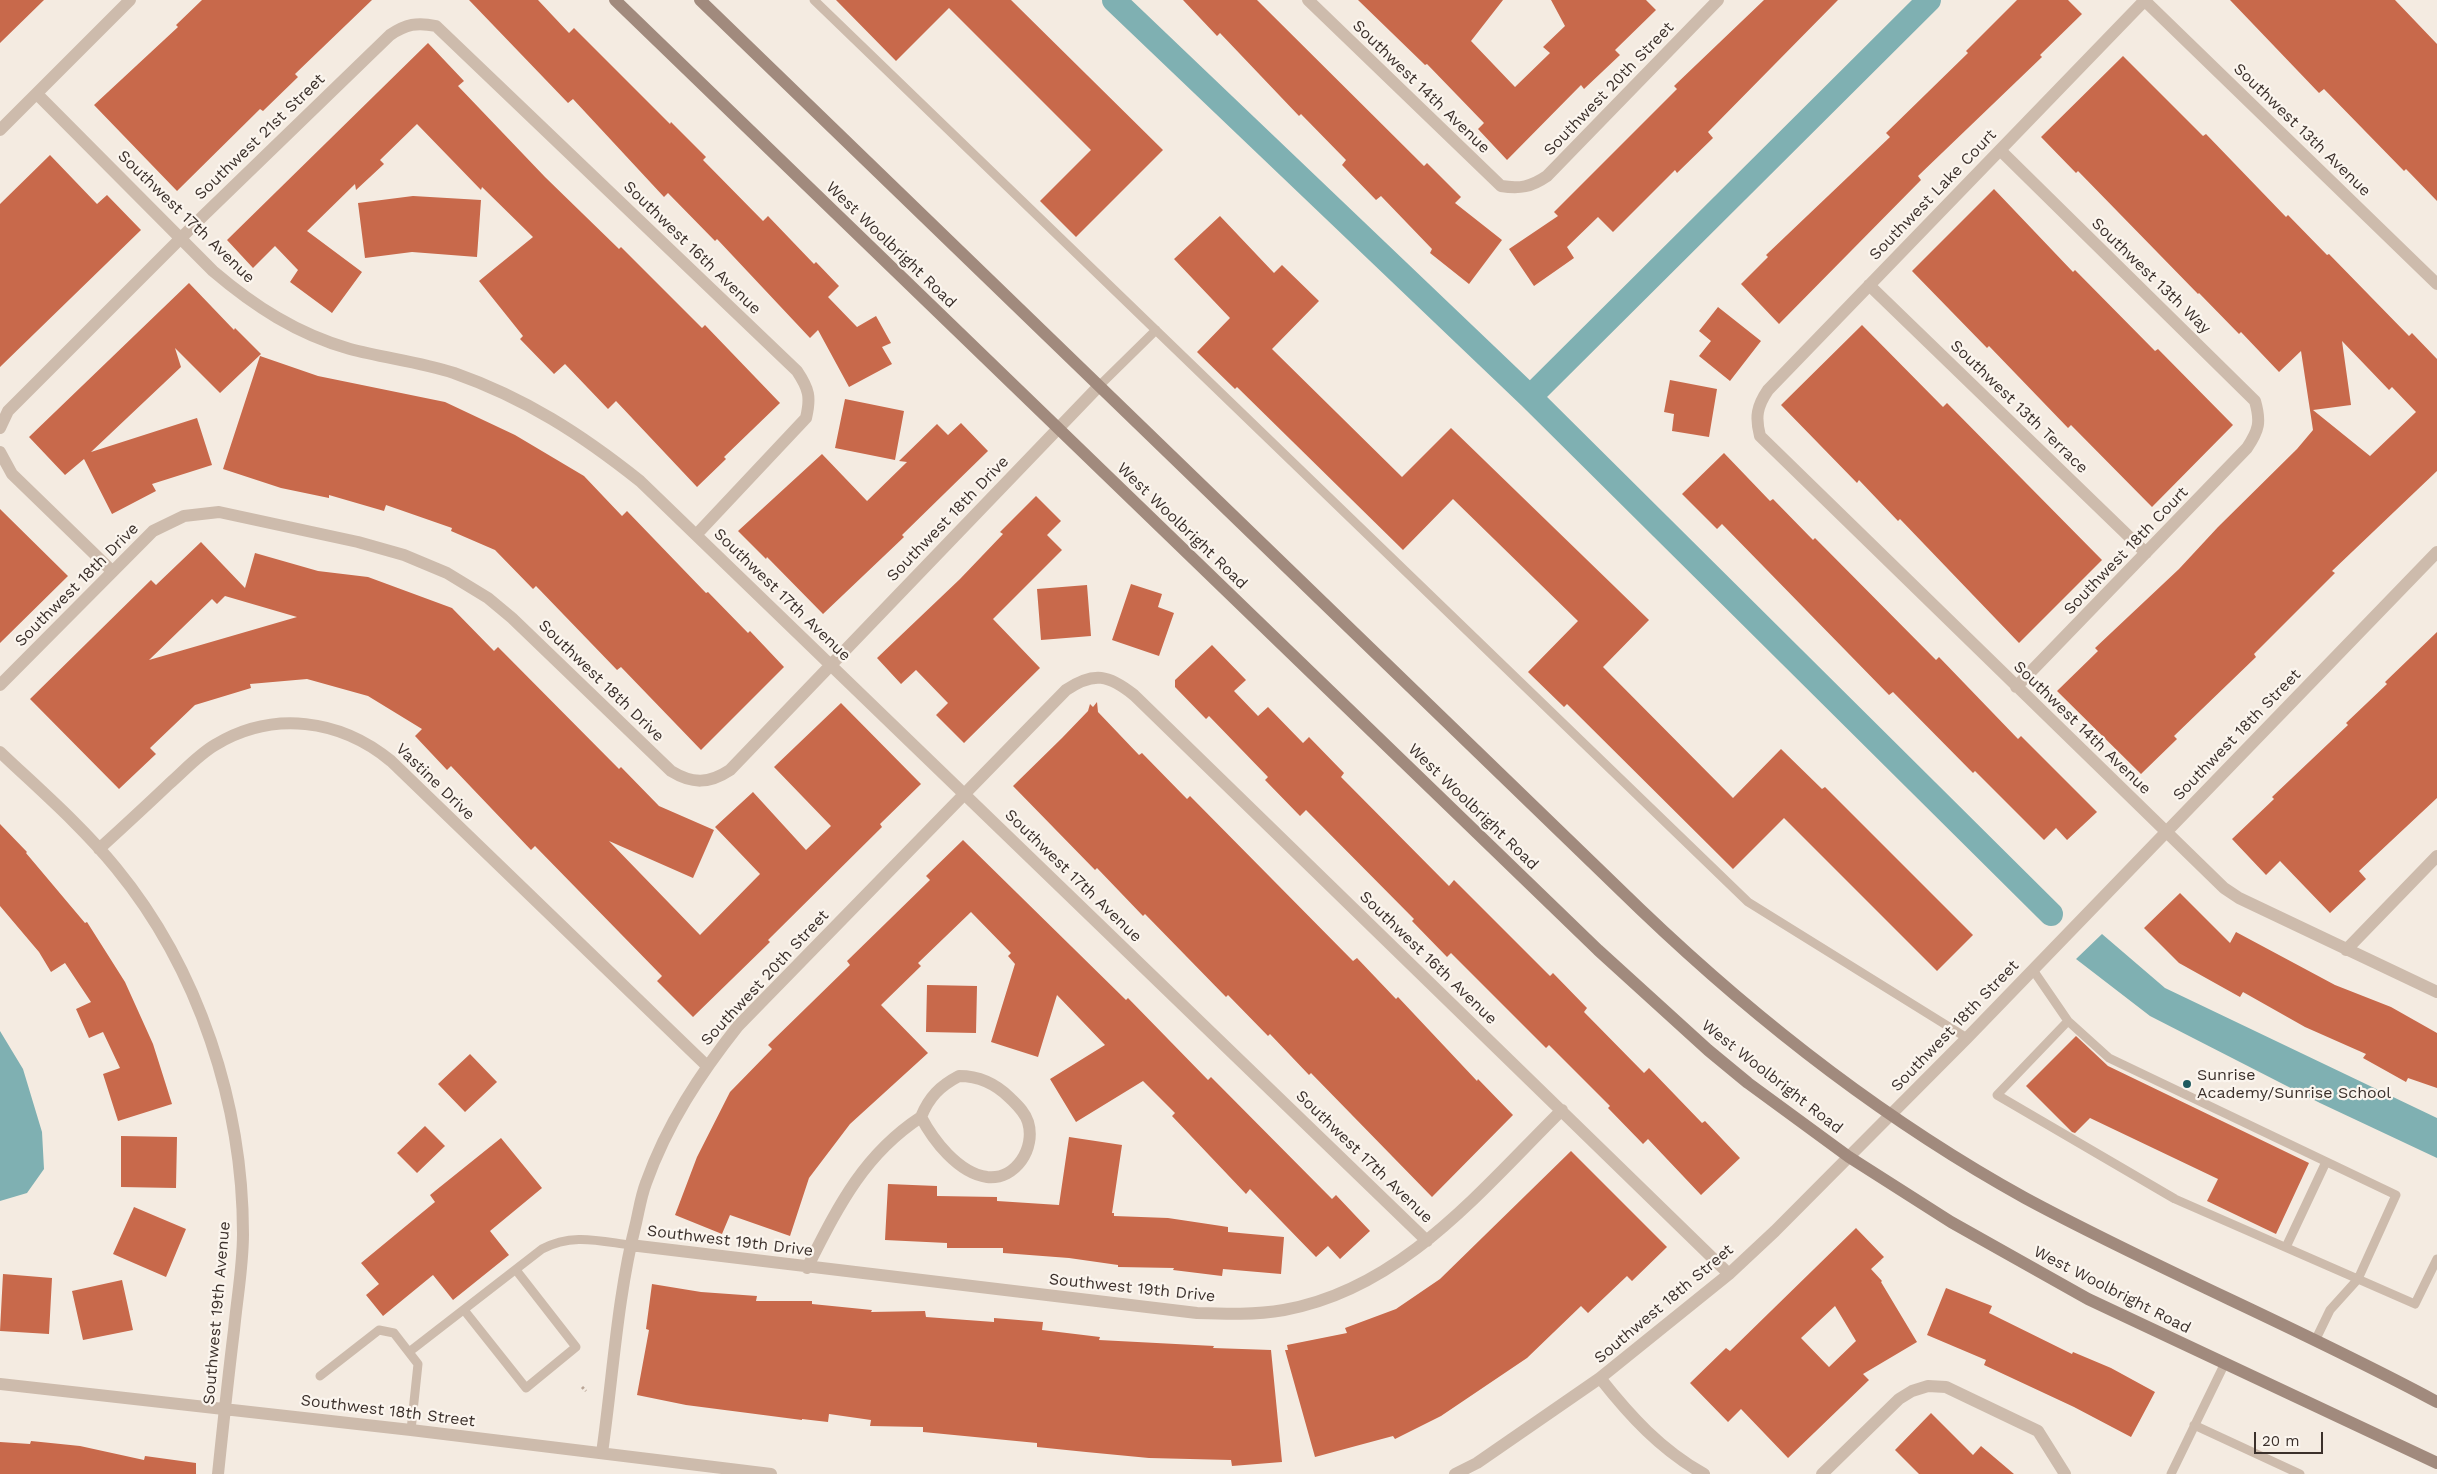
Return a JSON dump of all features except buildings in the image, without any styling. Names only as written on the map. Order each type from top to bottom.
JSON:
[{"type":"main road","name":"West Woolbright Road","points":[[615,0],[1598,950],[1708,1050],[1848,1157],[1951,1222],[2039,1272],[2096,1303],[2437,1463]]},
{"type":"main road","points":[[700,0],[1682,949],[1779,1031],[1891,1114],[2026,1198],[2193,1284],[2315,1341],[2437,1402]]},
{"type":"street","points":[[0,130],[130,0]]},
{"type":"street","name":"Southwest 14th Avenue","points":[[1308,0],[1501,186],[1517,189]]},
{"type":"street","name":"Southwest 20th Street","points":[[1517,189],[1534,186],[1547,176],[1718,0]]},
{"type":"street","name":"Southwest Lake Court","points":[[1756,420],[1759,404],[1768,390],[2144,0]]},
{"type":"street","name":"Southwest 13th Avenue","points":[[2144,0],[2437,284]]},
{"type":"street","name":"Southwest 16th Avenue","points":[[404,26],[420,23],[436,26],[797,371],[806,385],[810,402],[806,418],[696,535]]},
{"type":"street","name":"Southwest 21st Street","points":[[0,428],[8,411],[181,238],[390,35],[404,26]]},
{"type":"street","name":"Southwest 17th Avenue","points":[[37,94],[181,238],[244,297],[277,319],[312,336],[350,349],[453,373],[508,394],[561,422],[594,444],[640,481],[1427,1241]]},
{"type":"street","name":"Southwest 13th Way","points":[[2000,150],[2255,401],[2259,418],[2256,434]]},
{"type":"street","name":"Southwest 13th Terrace","points":[[1869,285],[2146,553]]},
{"type":"street","name":"Southwest 18th Drive","points":[[0,685],[153,531],[184,516],[201,512],[220,512],[358,542],[404,555],[447,573],[488,598],[512,618],[671,771],[685,780],[716,779],[730,770],[1099,386]]},
{"type":"street","name":"Southwest 14th Avenue","points":[[1756,420],[1760,436],[2224,888],[2240,898],[2346,950],[2437,992]]},
{"type":"street","name":"Southwest 18th Court","points":[[2016,687],[2247,448],[2256,434]]},
{"type":"street","points":[[0,452],[12,474],[112,571]]},
{"type":"street","name":"Southwest 18th Street","points":[[1455,1474],[1477,1464],[1600,1378],[1729,1274],[1967,1038],[2437,552]]},
{"type":"street","name":"Southwest 20th Street","points":[[602,1453],[630,1245],[645,1185],[659,1148],[686,1098],[707,1066],[738,1026],[964,793],[1066,690],[1080,680],[1097,676]]},
{"type":"street","name":"Southwest 16th Avenue","points":[[1097,676],[1116,681],[1134,695],[1729,1274]]},
{"type":"street","name":"Vastine Drive","points":[[99,849],[200,756],[229,737],[253,728],[279,723],[314,724],[347,733],[391,761],[707,1066]]},
{"type":"street","name":"Southwest 19th Avenue","points":[[0,752],[118,870],[153,921],[184,975],[200,1013],[220,1072],[234,1133],[242,1194],[243,1236],[218,1474]]},
{"type":"street","points":[[2346,950],[2437,856]]},
{"type":"street","points":[[807,1268],[849,1190],[869,1161],[884,1144],[921,1117],[927,1102],[937,1090],[959,1076],[971,1076],[995,1086],[1021,1109],[1028,1120],[1029,1144],[1026,1154],[1010,1171],[998,1176],[987,1177],[967,1169],[948,1153],[931,1136],[921,1117]]},
{"type":"street","name":"Southwest 19th Drive","points":[[630,1245],[807,1268],[1197,1313],[1236,1314],[1284,1310],[1316,1302],[1353,1289],[1389,1269],[1427,1241],[1562,1110]]},
{"type":"street","points":[[1600,1378],[1627,1413],[1656,1441],[1704,1474]]},
{"type":"street","name":"Southwest 18th Street","points":[[0,1384],[411,1430],[771,1474]]},
{"type":"street","points":[[1822,1474],[1900,1399],[1912,1391],[1928,1386],[1946,1387],[2038,1431],[2066,1474]]},
{"type":"lane","points":[[814,0],[1748,902],[1967,1038]]},
{"type":"lane","points":[[1099,386],[1156,330]]},
{"type":"lane","points":[[2033,970],[2068,1021],[2109,1058],[2396,1195],[2358,1279],[2330,1310],[2315,1341]]},
{"type":"lane","points":[[2068,1021],[1997,1095],[2175,1200],[2415,1304],[2437,1259]]},
{"type":"lane","points":[[2286,1248],[2326,1162]]},
{"type":"lane","points":[[409,1352],[542,1249],[557,1241],[573,1238],[630,1245]]},
{"type":"lane","points":[[464,1310],[526,1388],[576,1347],[516,1270]]},
{"type":"lane","points":[[320,1376],[379,1330],[394,1333],[418,1364],[411,1430]]},
{"type":"lane","points":[[2171,1474],[2224,1363]]},
{"type":"lane","points":[[2194,1425],[2300,1474]]},
{"type":"path","points":[[582,1387],[586,1391]]},
{"type":"water","points":[[2102,934],[2165,988],[2437,1118],[2437,1158],[2320,1103],[2150,1016],[2076,959]]},
{"type":"water","points":[[0,1031],[23,1069],[42,1132],[44,1169],[27,1193],[0,1201]]},
{"type":"waterway","points":[[1114,0],[1530,397],[2051,914]]},
{"type":"waterway","points":[[1530,397],[1929,0]]},
{"type":"place","name":"Sunrise Academy/Sunrise School","points":[[2187,1084]]}]
